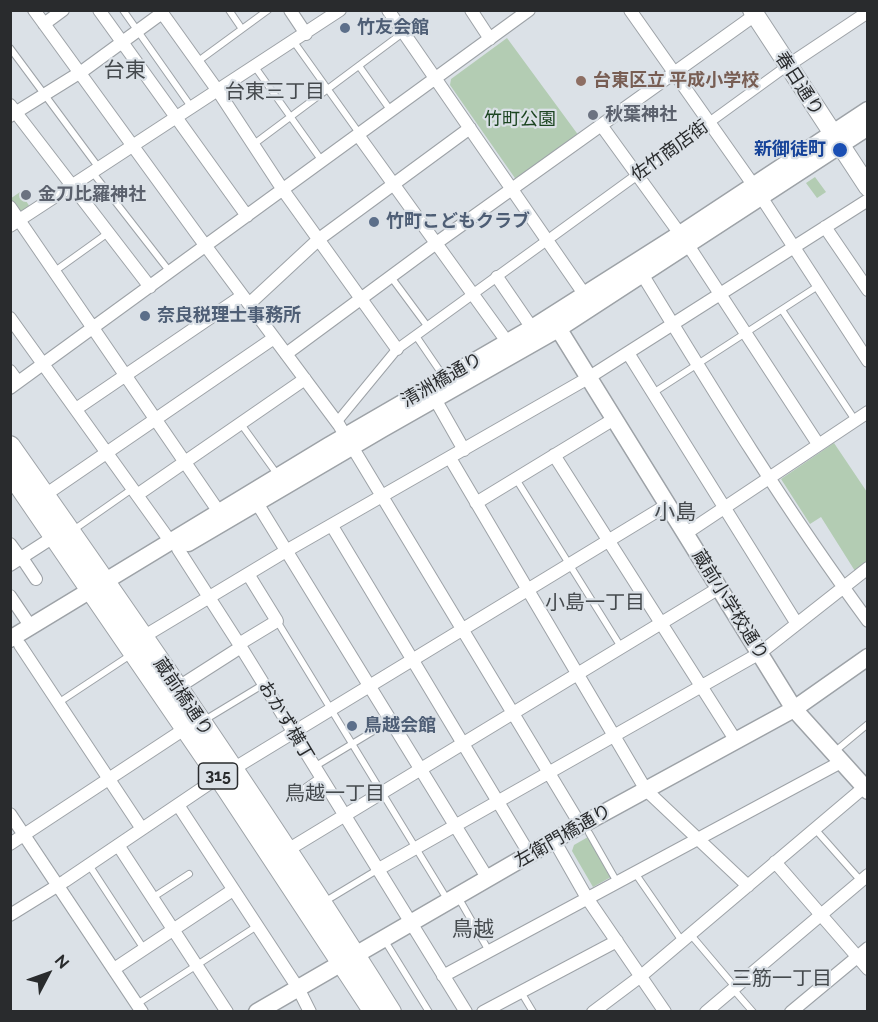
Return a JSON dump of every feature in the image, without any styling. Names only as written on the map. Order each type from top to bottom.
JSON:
[{"type":"main road","name":"春日通り","points":[[753,13],[867,187]]},
{"type":"main road","name":"蔵前橋通り","points":[[10,446],[45,495],[63,534]]},
{"type":"main road","name":"蔵前橋通り","points":[[10,472],[63,534],[194,725],[349,959],[391,1011]]},
{"type":"main road","name":"蔵前橋通り","points":[[139,645],[177,688],[194,725]]},
{"type":"main road","name":"蔵前橋通り","points":[[226,773],[286,851],[321,903],[374,1011]]},
{"type":"street","points":[[34,10],[337,422],[548,772],[585,829]]},
{"type":"street","points":[[44,24],[63,10]]},
{"type":"street","points":[[99,10],[246,216]]},
{"type":"street","points":[[290,10],[306,34]]},
{"type":"street","points":[[15,223],[255,68],[340,10]]},
{"type":"street","points":[[388,10],[589,301]]},
{"type":"street","points":[[471,10],[490,39]]},
{"type":"street","points":[[10,371],[14,385],[529,10]]},
{"type":"street","points":[[631,11],[758,191],[867,361]]},
{"type":"street","points":[[150,287],[12,111],[80,73],[164,12],[283,190],[397,349]]},
{"type":"street","points":[[787,66],[866,12]]},
{"type":"street","points":[[286,354],[674,73],[753,13]]},
{"type":"street","name":"佐竹商店街","points":[[553,236],[787,66]]},
{"type":"street","name":"清洲橋通り","points":[[836,141],[867,111]]},
{"type":"street","points":[[601,126],[684,239],[818,444]]},
{"type":"street","name":"清洲橋通り","points":[[14,645],[174,545],[219,512],[278,476],[435,399],[836,141],[867,126]]},
{"type":"street","points":[[76,409],[126,374],[246,300],[319,239],[470,128]]},
{"type":"street","points":[[358,135],[507,343]]},
{"type":"street","points":[[139,645],[209,597],[286,551],[588,378],[867,200]]},
{"type":"street","points":[[10,207],[15,223],[55,271],[219,512]]},
{"type":"street","points":[[825,227],[867,290]]},
{"type":"street","name":"清洲橋通り","points":[[589,301],[642,274],[684,239]]},
{"type":"street","points":[[337,422],[397,349],[542,244]]},
{"type":"street","points":[[642,274],[770,476],[867,621]]},
{"type":"street","points":[[497,277],[532,328]]},
{"type":"street","name":"おかず横丁","points":[[10,318],[209,597],[466,1011]]},
{"type":"street","name":"清洲橋通り","points":[[174,545],[257,503],[445,379],[532,328],[554,322]]},
{"type":"street","name":"蔵前小学校通り","points":[[554,322],[794,709],[866,788]]},
{"type":"street","points":[[45,495],[274,338]]},
{"type":"street","points":[[628,353],[797,624]]},
{"type":"street","points":[[135,491],[185,462],[305,379]]},
{"type":"street","points":[[435,399],[464,450]]},
{"type":"street","points":[[686,534],[867,412]]},
{"type":"street","points":[[476,503],[614,419]]},
{"type":"street","points":[[554,456],[736,741]]},
{"type":"street","points":[[450,458],[646,790],[747,886]]},
{"type":"street","points":[[257,503],[488,879]]},
{"type":"street","points":[[10,915],[58,886],[226,773],[330,708],[668,505]]},
{"type":"street","points":[[332,526],[530,855]]},
{"type":"street","points":[[18,561],[63,534]]},
{"type":"street","points":[[10,544],[18,561],[36,579]]},
{"type":"street","points":[[377,870],[760,653],[867,568]]},
{"type":"street","points":[[177,688],[277,621],[248,574]]},
{"type":"street","points":[[286,851],[719,588]]},
{"type":"street","name":"清洲橋通り","points":[[14,645],[31,627],[102,590]]},
{"type":"street","points":[[10,596],[31,627]]},
{"type":"street","points":[[14,645],[58,703],[142,829]]},
{"type":"street","name":"左衛門橋通り","points":[[257,1011],[554,840],[585,829],[646,790],[794,709],[867,657]]},
{"type":"street","points":[[10,844],[194,725]]},
{"type":"street","points":[[443,975],[698,839],[837,757]]},
{"type":"street","points":[[594,1011],[641,976],[866,788]]},
{"type":"street","points":[[178,805],[298,988],[310,1011]]},
{"type":"street","points":[[10,814],[139,1008]]},
{"type":"street","points":[[554,840],[587,898],[665,1011]]},
{"type":"street","points":[[118,845],[227,1011]]},
{"type":"street","points":[[775,862],[867,969]]},
{"type":"street","points":[[706,1011],[864,878]]},
{"type":"street","points":[[114,969],[234,890]]},
{"type":"street","points":[[483,1011],[617,941]]},
{"type":"street","points":[[791,1011],[867,948]]},
{"type":"lane","points":[[123,10],[192,108]]},
{"type":"lane","points":[[229,10],[242,29]]},
{"type":"lane","points":[[197,62],[268,10]]},
{"type":"lane","points":[[254,144],[404,32]]},
{"type":"lane","points":[[294,42],[358,135]]},
{"type":"lane","points":[[10,48],[170,272]]},
{"type":"lane","points":[[359,66],[391,111]]},
{"type":"lane","points":[[255,68],[322,161]]},
{"type":"lane","points":[[55,271],[109,233]]},
{"type":"lane","points":[[391,277],[428,327]]},
{"type":"lane","points":[[653,393],[818,286]]},
{"type":"lane","points":[[782,310],[855,420]]},
{"type":"lane","points":[[416,336],[445,379]]},
{"type":"lane","points":[[240,423],[278,476]]},
{"type":"lane","points":[[516,479],[621,647]]},
{"type":"lane","points":[[63,534],[135,491]]},
{"type":"lane","points":[[277,621],[416,847],[489,951]]},
{"type":"lane","points":[[58,703],[139,645]]},
{"type":"lane","points":[[194,725],[264,684]]},
{"type":"lane","points":[[299,792],[317,772],[352,744],[391,721]]},
{"type":"lane","points":[[837,757],[867,724]]},
{"type":"lane","points":[[585,829],[617,882]]},
{"type":"lane","points":[[815,829],[864,878]]},
{"type":"lane","points":[[89,865],[144,949]]},
{"type":"lane","points":[[321,903],[377,870]]},
{"type":"lane","points":[[635,873],[686,937],[753,1011]]},
{"type":"lane","points":[[152,898],[189,874]]},
{"type":"lane","points":[[139,1008],[196,965],[257,926]]},
{"type":"lane","points":[[384,939],[429,1011]]},
{"type":"lane","points":[[521,992],[533,1011]]},
{"type":"green space","name":"竹町公園","points":[[507,38],[579,136],[517,181],[450,85],[451,79]]},
{"type":"green space","points":[[815,177],[826,192],[817,198],[806,183]]},
{"type":"green space","points":[[20,192],[30,207],[20,214],[10,199]]},
{"type":"green space","points":[[834,443],[867,492],[867,562],[855,571],[821,517],[810,524],[781,479]]},
{"type":"green space","points":[[588,837],[611,877],[593,887],[572,851],[574,845]]},
{"type":"place","name":"竹友会館","points":[[345,28]]},
{"type":"place","name":"台東区立 平成小学校","points":[[581,81]]},
{"type":"place","name":"秋葉神社","points":[[593,115]]},
{"type":"place","name":"新御徒町","points":[[840,150]]},
{"type":"place","name":"金刀比羅神社","points":[[26,195]]},
{"type":"place","name":"竹町こどもクラブ","points":[[374,222]]},
{"type":"place","name":"奈良税理士事務所","points":[[145,316]]},
{"type":"place","name":"鳥越会館","points":[[352,726]]},
{"type":"district","name":"台東","points":[[125,71]]},
{"type":"district","name":"台東三丁目","points":[[275,92]]},
{"type":"district","name":"小島","points":[[675,513]]},
{"type":"district","name":"小島一丁目","points":[[595,603]]},
{"type":"district","name":"鳥越一丁目","points":[[335,794]]},
{"type":"district","name":"鳥越","points":[[473,930]]},
{"type":"district","name":"三筋一丁目","points":[[782,979]]}]
